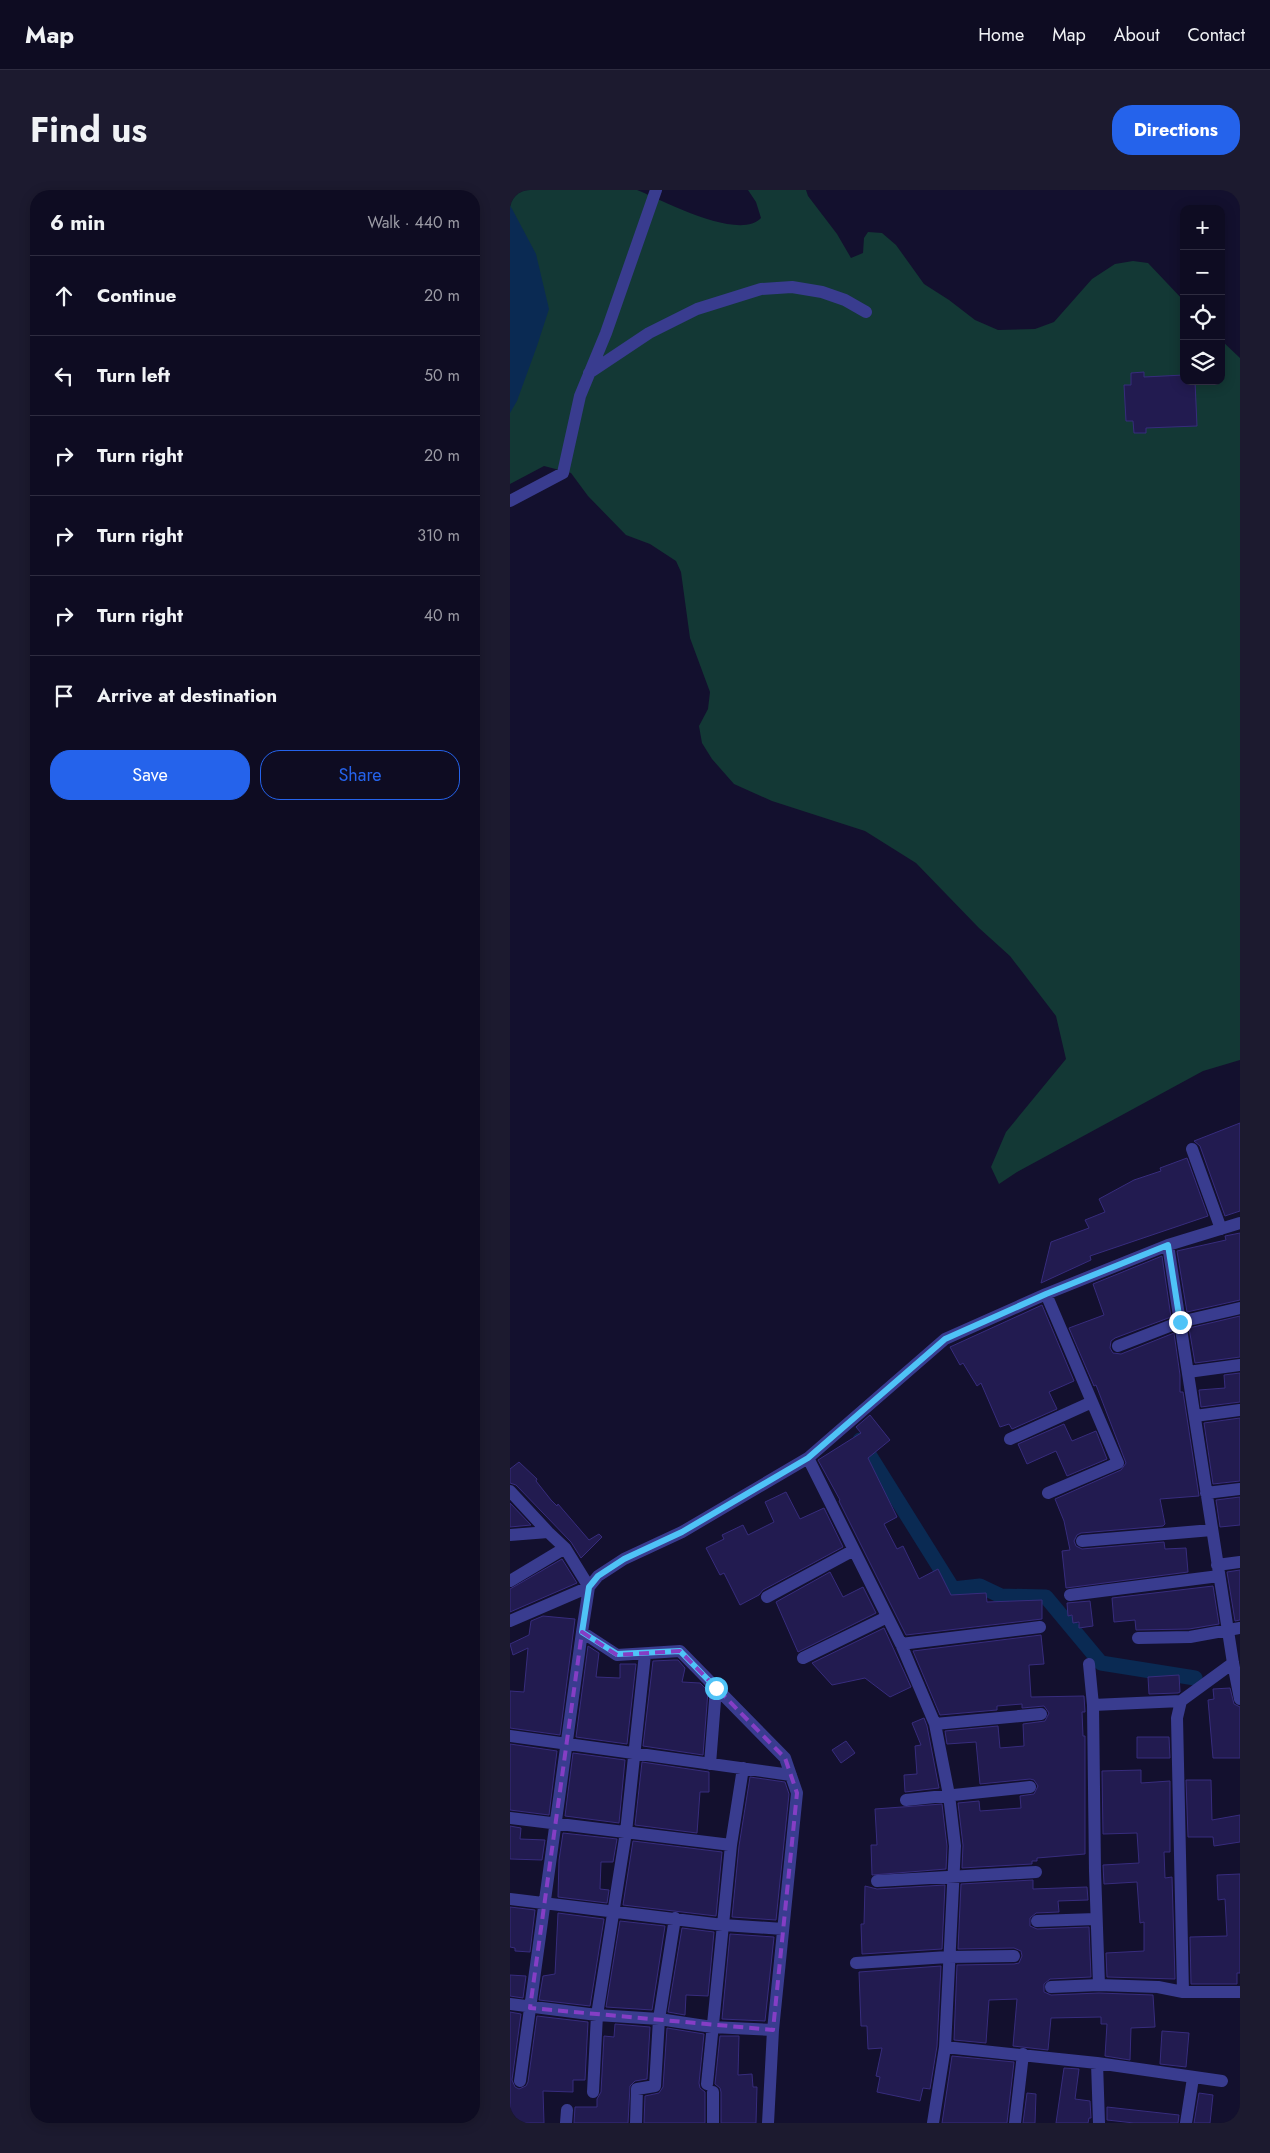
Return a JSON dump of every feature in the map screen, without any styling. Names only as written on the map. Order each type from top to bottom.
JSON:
[{"type":"street","points":[[510,501],[563,473],[580,396],[606,333],[656,190]]},
{"type":"street","points":[[589,374],[649,333],[689,313],[761,289],[792,287],[822,292],[845,300],[866,312]]},
{"type":"street","points":[[1192,1149],[1221,1229]]},
{"type":"street","points":[[510,1621],[589,1587],[598,1576],[624,1559],[682,1532],[808,1458],[945,1339],[1046,1294],[1168,1245],[1240,1223]]},
{"type":"street","points":[[1168,1245],[1218,1570],[1234,1629],[1233,1663],[1240,1699]]},
{"type":"street","points":[[1046,1294],[1118,1463],[1048,1493]]},
{"type":"street","points":[[1118,1346],[1180,1322],[1240,1308]]},
{"type":"street","points":[[1188,1372],[1240,1365]]},
{"type":"street","points":[[1010,1439],[1092,1402]]},
{"type":"street","points":[[1195,1416],[1240,1410]]},
{"type":"street","points":[[808,1458],[901,1644],[935,1724],[949,1795],[955,1846],[945,2047],[933,2123]]},
{"type":"street","points":[[1206,1493],[1240,1489]]},
{"type":"street","points":[[510,1491],[565,1548],[589,1587],[520,2082]]},
{"type":"street","points":[[1082,1541],[1212,1530]]},
{"type":"street","points":[[510,1535],[548,1532]]},
{"type":"street","points":[[510,1581],[565,1548]]},
{"type":"street","points":[[766,1597],[854,1550]]},
{"type":"street","points":[[1070,1595],[1218,1570],[1240,1562]]},
{"type":"street","points":[[803,1658],[887,1617]]},
{"type":"street","points":[[901,1644],[1040,1627]]},
{"type":"street","points":[[1138,1638],[1190,1637],[1234,1629]]},
{"type":"street","points":[[582,1632],[617,1654],[680,1651],[785,1758],[797,1793],[773,2030],[768,2123]]},
{"type":"street","points":[[593,2092],[597,2015],[626,1832],[636,1754],[645,1654]]},
{"type":"street","points":[[1093,1705],[1181,1701],[1233,1663]]},
{"type":"street","points":[[1089,1664],[1093,1705],[1096,1919],[1099,1985]]},
{"type":"street","points":[[710,1764],[716,1688]]},
{"type":"street","points":[[1181,1701],[1177,1718],[1183,1992]]},
{"type":"street","points":[[935,1724],[1041,1714]]},
{"type":"street","points":[[510,1736],[791,1775]]},
{"type":"street","points":[[713,2123],[710,2088],[712,2026],[731,1845],[743,1768]]},
{"type":"street","points":[[906,1800],[1030,1787]]},
{"type":"street","points":[[510,1818],[731,1845]]},
{"type":"street","points":[[877,1881],[1036,1872]]},
{"type":"street","points":[[510,1899],[723,1924],[783,1929]]},
{"type":"street","points":[[636,2123],[637,2089],[655,2086],[659,2019],[675,1918]]},
{"type":"street","points":[[1037,1921],[1096,1919]]},
{"type":"street","points":[[856,1963],[948,1957],[1014,1956]]},
{"type":"street","points":[[1051,1987],[1099,1985],[1158,1987],[1183,1992],[1240,1992]]},
{"type":"street","points":[[510,2004],[597,2015],[773,2030]]},
{"type":"street","points":[[945,2047],[1097,2063],[1222,2081]]},
{"type":"street","points":[[1015,2123],[1023,2054]]},
{"type":"street","points":[[1097,2063],[1099,2123]]},
{"type":"street","points":[[1186,2123],[1193,2078]]},
{"type":"highlighted area","points":[[582,1632],[617,1655],[680,1651],[785,1758],[797,1793],[773,2030],[530,2008]]},
{"type":"green space","points":[[510,190],[637,190],[699,216],[736,225],[750,224],[761,218],[756,202],[748,190],[806,190],[808,196],[837,234],[851,258],[863,253],[864,238],[868,232],[882,233],[896,245],[924,284],[975,320],[998,330],[1035,329],[1054,322],[1092,279],[1115,264],[1133,261],[1148,263],[1180,297],[1180,385],[1225,385],[1225,344],[1240,358],[1240,1060],[1203,1071],[1017,1172],[999,1184],[991,1167],[1006,1132],[1066,1059],[1056,1016],[1010,956],[979,928],[916,863],[865,831],[772,801],[734,784],[712,759],[702,743],[699,726],[708,709],[710,692],[690,638],[681,572],[676,561],[650,544],[626,535],[588,496],[571,473],[544,466],[510,484]]},
{"type":"water","points":[[510,205],[536,254],[549,309],[517,401],[510,413]]},
{"type":"building","points":[[1144,372],[1144,377],[1180,375],[1180,385],[1195,385],[1197,426],[1146,428],[1146,433],[1134,433],[1133,421],[1126,421],[1124,385],[1131,385],[1131,373]]},
{"type":"building","points":[[1240,1123],[1240,1211],[1225,1216],[1200,1146],[1194,1141]]},
{"type":"building","points":[[1187,1158],[1208,1216],[1090,1256],[1091,1260],[1041,1283],[1051,1242],[1089,1228],[1085,1220],[1105,1212],[1099,1199],[1134,1180],[1161,1171],[1160,1168]]},
{"type":"building","points":[[1240,1233],[1240,1300],[1187,1312],[1177,1251],[1226,1240],[1225,1236]]},
{"type":"building","points":[[1162,1256],[1171,1317],[1115,1338],[1111,1341],[1110,1348],[1113,1353],[1121,1354],[1174,1333],[1180,1375],[1180,1392],[1183,1392],[1199,1496],[1160,1499],[1165,1524],[1163,1526],[1081,1533],[1077,1535],[1074,1541],[1076,1546],[1082,1549],[1164,1542],[1165,1549],[1186,1548],[1188,1572],[1066,1588],[1062,1551],[1070,1550],[1064,1521],[1055,1499],[1121,1470],[1126,1463],[1096,1385],[1094,1386],[1069,1328],[1104,1315],[1093,1284]]},
{"type":"building","points":[[1042,1305],[1074,1381],[1049,1392],[1057,1409],[1012,1429],[1009,1424],[1000,1427],[981,1383],[977,1386],[963,1363],[960,1365],[950,1347]]},
{"type":"building","points":[[1240,1316],[1240,1357],[1195,1363],[1189,1328]]},
{"type":"building","points":[[1240,1373],[1240,1402],[1201,1407],[1199,1390],[1225,1388],[1224,1375]]},
{"type":"building","points":[[870,1415],[890,1440],[868,1458],[897,1517],[884,1524],[897,1549],[903,1546],[919,1579],[938,1569],[951,1595],[986,1593],[987,1602],[1042,1600],[1042,1619],[906,1635],[840,1500],[818,1460],[861,1433],[856,1427]]},
{"type":"building","points":[[1240,1418],[1240,1481],[1213,1484],[1204,1423]]},
{"type":"building","points":[[1064,1424],[1072,1441],[1096,1431],[1107,1459],[1067,1476],[1056,1451],[1027,1464],[1018,1444]]},
{"type":"building","points":[[519,1462],[537,1479],[536,1481],[551,1500],[557,1506],[558,1504],[589,1540],[599,1534],[602,1537],[581,1558],[571,1542],[516,1485],[510,1483],[510,1469]]},
{"type":"building","points":[[786,1492],[800,1519],[824,1508],[843,1547],[763,1590],[759,1595],[740,1605],[724,1573],[720,1575],[706,1548],[724,1539],[722,1535],[743,1525],[748,1535],[774,1522],[765,1502]]},
{"type":"building","points":[[1240,1497],[1240,1525],[1220,1527],[1216,1500]]},
{"type":"building","points":[[510,1503],[531,1525],[510,1527]]},
{"type":"building","points":[[562,1559],[577,1583],[510,1612],[510,1589]]},
{"type":"building","points":[[1240,1570],[1240,1620],[1235,1621],[1227,1572]]},
{"type":"building","points":[[830,1572],[843,1597],[863,1587],[876,1613],[798,1652],[776,1602]]},
{"type":"building","points":[[1213,1586],[1219,1624],[1189,1629],[1136,1630],[1135,1620],[1114,1622],[1112,1598]]},
{"type":"building","points":[[1090,1601],[1093,1626],[1079,1628],[1079,1622],[1073,1623],[1072,1615],[1068,1616],[1067,1603]]},
{"type":"building","points":[[543,1616],[575,1619],[560,1735],[510,1728],[510,1691],[524,1692],[528,1648],[513,1655],[510,1644],[529,1635],[531,1621]]},
{"type":"building","points":[[884,1628],[911,1687],[890,1697],[865,1678],[832,1685],[812,1663]]},
{"type":"building","points":[[1041,1635],[1044,1664],[1029,1665],[1031,1697],[1084,1696],[1085,1712],[1082,1712],[1083,1736],[1085,1736],[1085,1854],[1037,1858],[1037,1861],[1032,1861],[1032,1864],[962,1868],[963,1845],[958,1803],[979,1801],[980,1811],[1021,1808],[1020,1796],[1034,1794],[1038,1786],[1034,1780],[1030,1779],[980,1784],[976,1742],[947,1744],[945,1731],[998,1726],[1000,1748],[1024,1746],[1023,1724],[1045,1721],[1049,1713],[1044,1706],[1022,1708],[1022,1704],[997,1706],[997,1710],[940,1715],[913,1651]]},
{"type":"building","points":[[588,1646],[599,1653],[596,1677],[620,1678],[620,1664],[636,1664],[627,1744],[576,1737]]},
{"type":"building","points":[[678,1660],[685,1668],[682,1682],[700,1683],[708,1691],[703,1755],[643,1746],[653,1661]]},
{"type":"building","points":[[1179,1675],[1180,1692],[1149,1694],[1148,1677]]},
{"type":"building","points":[[1230,1688],[1234,1704],[1240,1707],[1240,1758],[1213,1758],[1208,1700],[1214,1699],[1213,1689]]},
{"type":"building","points":[[924,1718],[939,1788],[905,1792],[904,1775],[917,1774],[915,1746],[921,1745],[912,1723]]},
{"type":"building","points":[[1137,1737],[1169,1737],[1170,1758],[1137,1758]]},
{"type":"building","points":[[846,1741],[855,1753],[841,1763],[832,1750]]},
{"type":"building","points":[[510,1744],[557,1751],[549,1815],[510,1810]]},
{"type":"building","points":[[573,1753],[625,1760],[619,1823],[565,1816]]},
{"type":"building","points":[[642,1762],[709,1772],[709,1792],[700,1792],[697,1833],[635,1825]]},
{"type":"building","points":[[1141,1770],[1141,1783],[1170,1781],[1170,1852],[1164,1852],[1165,1878],[1172,1877],[1175,1979],[1107,1977],[1106,1953],[1144,1951],[1144,1922],[1140,1923],[1137,1882],[1104,1884],[1103,1865],[1139,1863],[1137,1833],[1103,1834],[1102,1771]]},
{"type":"building","points":[[750,1777],[785,1782],[789,1794],[776,1920],[732,1917],[739,1846]]},
{"type":"building","points":[[1186,1780],[1211,1780],[1212,1820],[1240,1815],[1240,1842],[1214,1846],[1213,1837],[1188,1837]]},
{"type":"building","points":[[942,1804],[947,1846],[946,1869],[872,1875],[871,1845],[877,1845],[875,1809]]},
{"type":"building","points":[[510,1826],[521,1828],[520,1839],[545,1840],[542,1860],[510,1859]]},
{"type":"building","points":[[563,1833],[617,1839],[613,1862],[601,1862],[600,1889],[609,1890],[607,1903],[558,1897],[559,1860]]},
{"type":"building","points":[[633,1841],[722,1852],[716,1916],[623,1905]]},
{"type":"building","points":[[1240,1874],[1240,1973],[1237,1973],[1237,1984],[1191,1984],[1190,1937],[1227,1936],[1225,1899],[1218,1900],[1217,1875]]},
{"type":"building","points":[[1033,1880],[1033,1889],[1087,1887],[1088,1900],[1058,1901],[1059,1912],[1036,1913],[1030,1918],[1030,1926],[1037,1929],[1089,1927],[1091,1977],[1050,1979],[1044,1984],[1044,1992],[1051,1995],[1099,1993],[1153,1995],[1155,2027],[1131,2028],[1130,2060],[1105,2056],[1107,2024],[1101,2024],[1101,2017],[1051,2018],[1048,2050],[1013,2046],[1017,1999],[989,2000],[986,2043],[954,2040],[957,1965],[1014,1964],[1019,1963],[1022,1956],[1021,1951],[1014,1948],[958,1949],[961,1884]]},
{"type":"building","points":[[945,1885],[942,1949],[862,1954],[861,1924],[864,1924],[865,1886],[877,1889]]},
{"type":"building","points":[[510,1907],[535,1910],[530,1952],[515,1951],[515,1948],[510,1947]]},
{"type":"building","points":[[558,1913],[604,1919],[590,2006],[539,2000],[543,1976],[555,1974]]},
{"type":"building","points":[[620,1921],[665,1926],[652,2010],[606,2007]]},
{"type":"building","points":[[682,1928],[714,1932],[708,1996],[686,1995],[685,2015],[668,2012]]},
{"type":"building","points":[[730,1934],[774,1937],[765,2021],[722,2019]]},
{"type":"building","points":[[941,1966],[937,2046],[930,2089],[923,2088],[920,2101],[877,2092],[880,2077],[876,2076],[882,2048],[868,2049],[867,2026],[861,2026],[859,1972]]},
{"type":"building","points":[[510,1975],[526,1976],[523,1998],[510,1996]]},
{"type":"building","points":[[510,2012],[521,2014],[512,2080],[515,2087],[519,2089],[526,2086],[528,2082],[537,2016],[588,2022],[585,2080],[573,2080],[573,2092],[543,2091],[544,2123],[510,2123]]},
{"type":"building","points":[[615,2024],[650,2027],[647,2079],[635,2081],[630,2086],[628,2123],[574,2123],[575,2107],[597,2107],[597,2099],[601,2092],[604,2036],[614,2037]]},
{"type":"building","points":[[667,2028],[704,2034],[699,2083],[700,2088],[705,2092],[705,2123],[644,2123],[645,2096],[659,2093],[663,2087]]},
{"type":"building","points":[[1162,2031],[1189,2033],[1186,2067],[1160,2064]]},
{"type":"building","points":[[720,2036],[739,2036],[738,2075],[752,2074],[753,2087],[757,2087],[756,2123],[721,2123],[721,2092],[720,2088],[715,2084]]},
{"type":"building","points":[[952,2056],[1014,2062],[1007,2123],[942,2123]]},
{"type":"building","points":[[1064,2068],[1079,2069],[1075,2099],[1090,2101],[1091,2118],[1089,2118],[1088,2123],[1056,2123]]},
{"type":"building","points":[[1027,2093],[1036,2094],[1035,2123],[1023,2123]]},
{"type":"building","points":[[1199,2093],[1213,2095],[1210,2123],[1194,2123]]},
{"type":"building","points":[[1107,2107],[1179,2115],[1178,2123],[1134,2123],[1107,2120]]},
{"type":"waterway","points":[[860,1440],[953,1589],[980,1586],[1001,1596],[1046,1597],[1101,1663],[1195,1678]]},
{"type":"route","points":[[716,1688],[680,1651],[617,1654],[582,1632],[589,1587],[598,1576],[624,1559],[682,1532],[808,1458],[945,1339],[1046,1294],[1168,1245],[1180,1322]]}]
